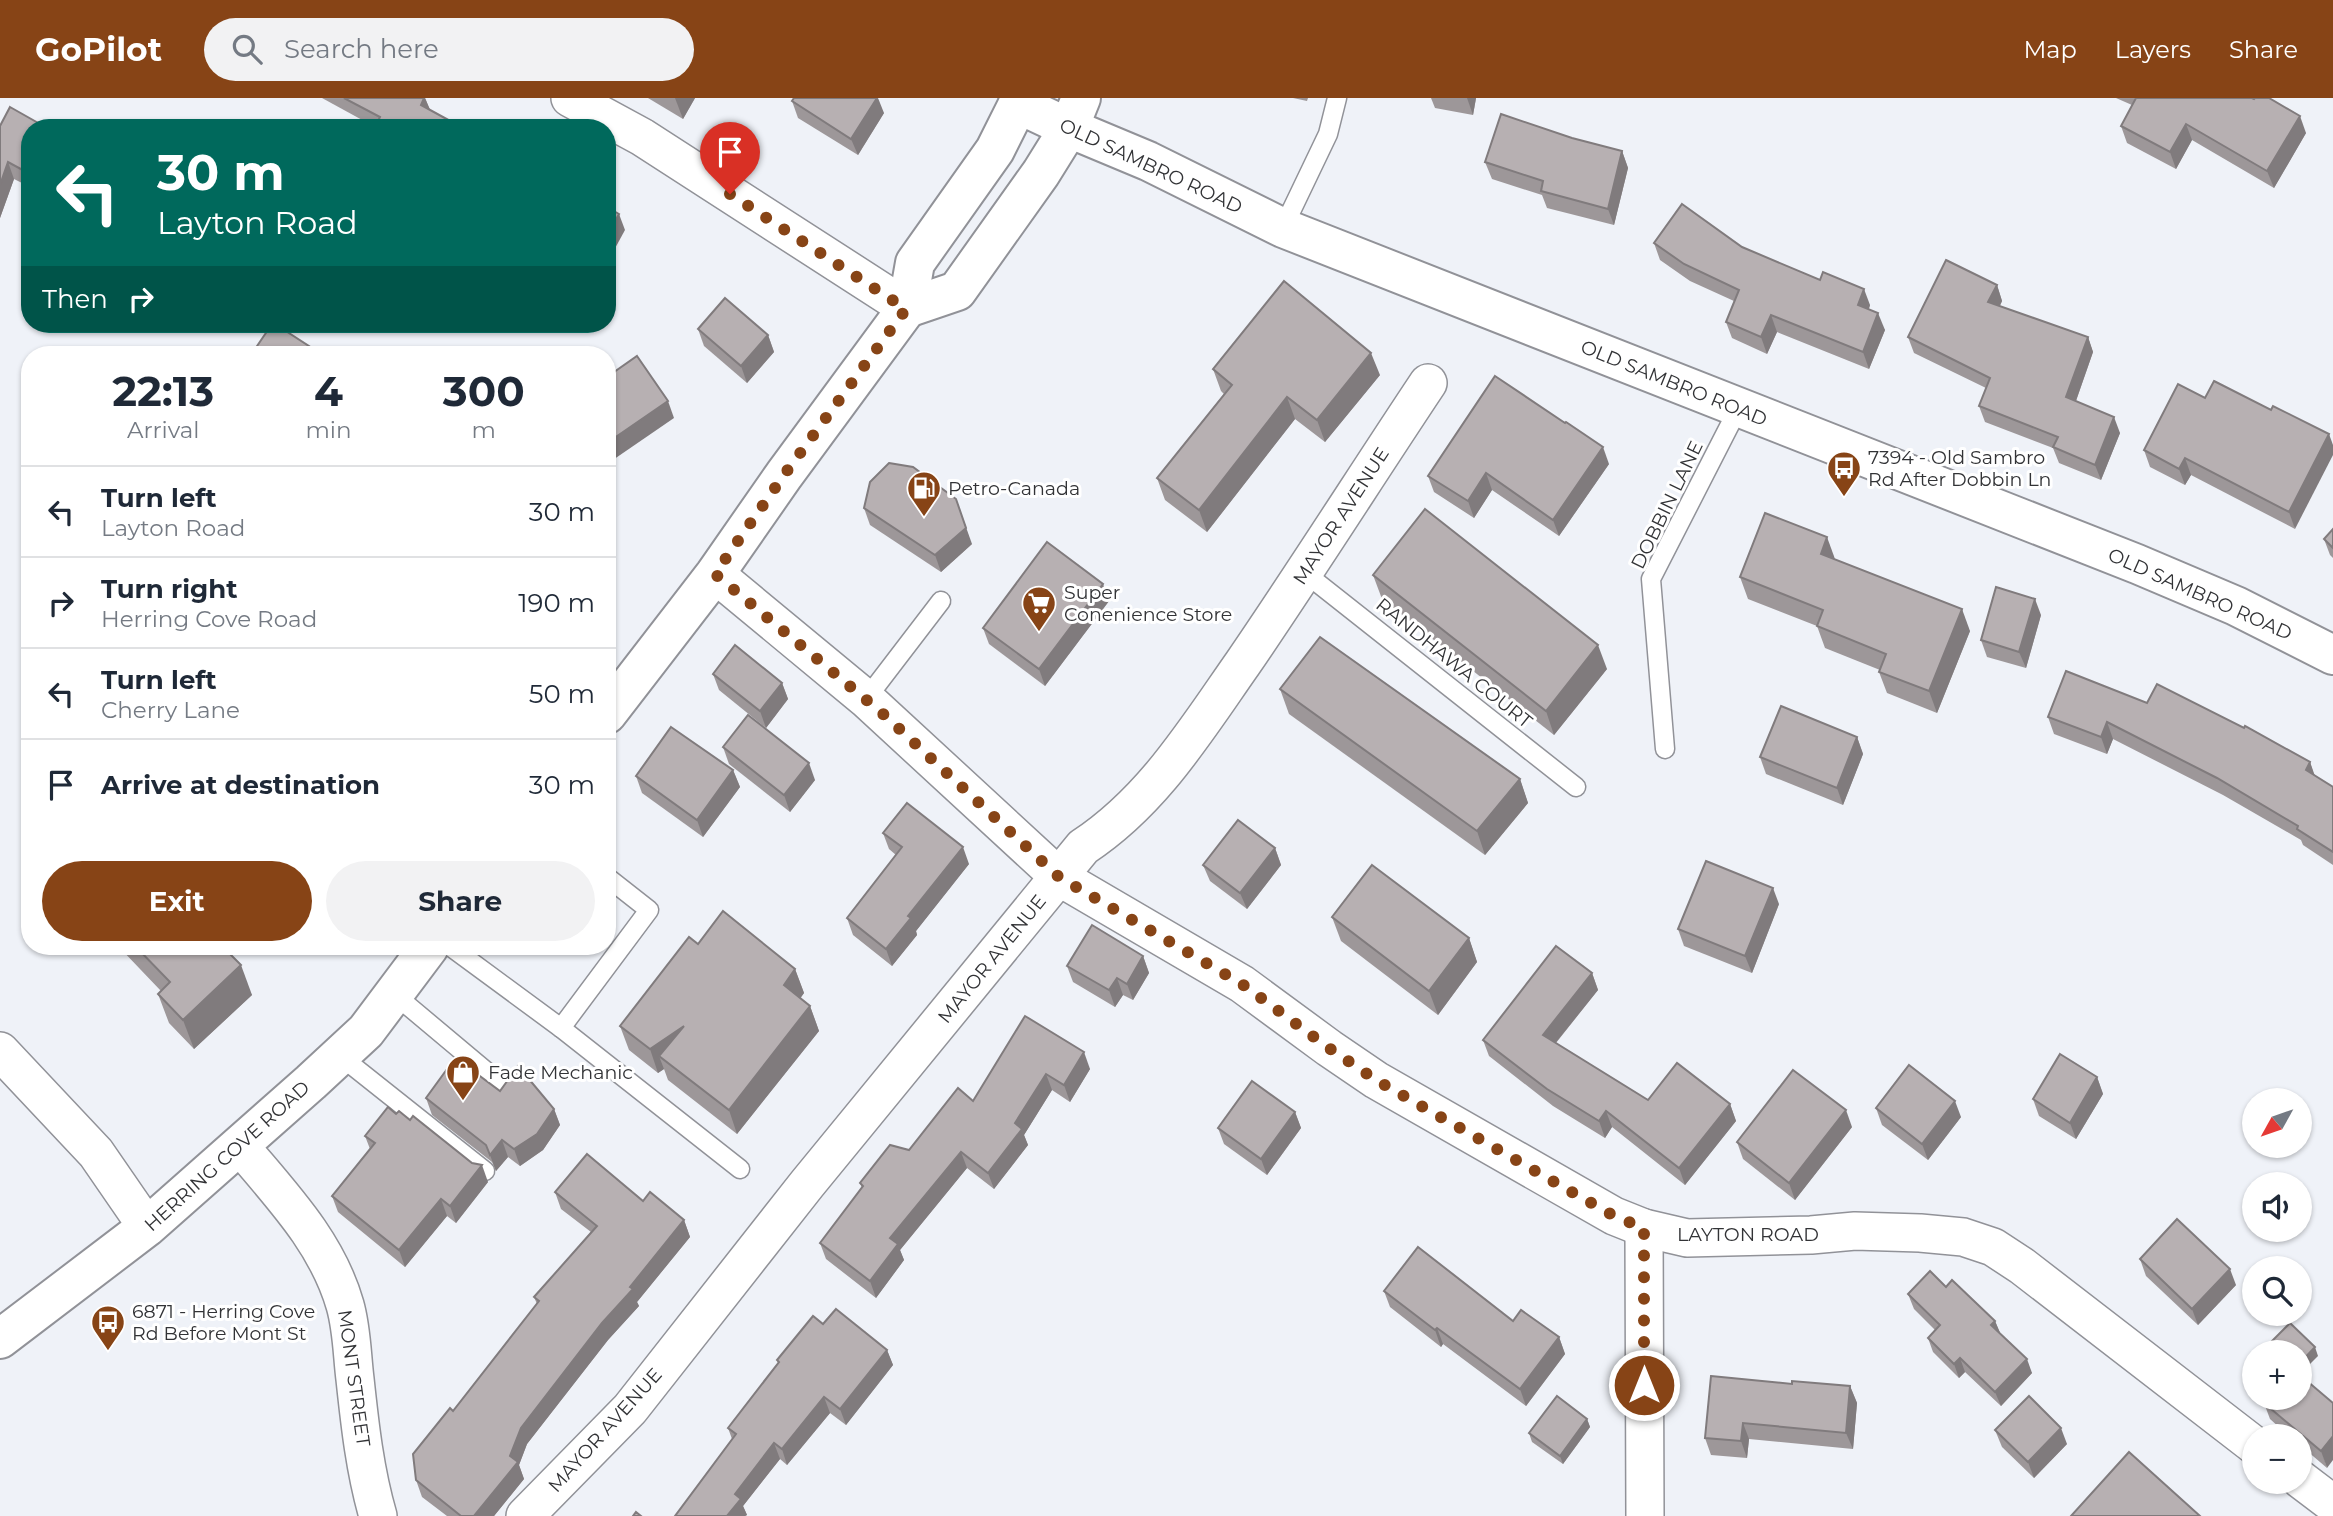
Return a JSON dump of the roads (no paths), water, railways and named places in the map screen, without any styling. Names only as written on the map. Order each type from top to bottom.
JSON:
[{"type":"main road","points":[[616,702],[715,574],[906,309],[915,263],[995,150],[1020,101]]},
{"type":"main road","name":"OLD SAMBRO ROAD","points":[[1020,101],[1075,113],[1148,161],[1283,228],[2137,564],[2235,606],[2333,655]]},
{"type":"main road","points":[[906,309],[957,292],[1041,173],[1075,113]]},
{"type":"main road","name":"HERRING COVE ROAD","points":[[0,1339],[147,1227],[240,1146],[366,1031],[423,955]]},
{"type":"street","points":[[570,98],[609,119]]},
{"type":"street","points":[[616,123],[642,137],[906,309]]},
{"type":"street","name":"MAYOR AVENUE","points":[[525,1516],[630,1409],[816,1174],[1083,847],[1116,823],[1168,769],[1305,573],[1428,383]]},
{"type":"street","name":"LAYTON ROAD","points":[[715,574],[866,699],[1059,877],[1242,984],[1376,1080],[1614,1216],[1644,1228],[1687,1238],[1811,1235],[1854,1231],[1963,1237],[1993,1247],[2022,1266],[2242,1436]]},
{"type":"street","points":[[0,1051],[96,1153],[147,1227]]},
{"type":"street","name":"MONT STREET","points":[[240,1146],[315,1239],[340,1290],[348,1317],[362,1440],[378,1516]]},
{"type":"street","points":[[1644,1228],[1645,1516]]},
{"type":"street","points":[[2312,1488],[2333,1504]]},
{"type":"lane","points":[[1283,228],[1328,134],[1337,98]]},
{"type":"lane","name":"DOBBIN LANE","points":[[1665,749],[1651,579],[1738,409]]},
{"type":"lane","name":"RANDHAWA COURT","points":[[1305,573],[1576,787]]},
{"type":"lane","points":[[866,699],[941,601]]},
{"type":"lane","points":[[616,884],[649,910],[616,954]]},
{"type":"lane","points":[[462,955],[561,1028],[740,1169]]},
{"type":"lane","points":[[561,1028],[615,955]]},
{"type":"lane","points":[[394,994],[505,1087]]},
{"type":"lane","points":[[339,1055],[485,1171]]},
{"type":"place","name":"7394 - Old Sambro Rd After Dobbin Ln","points":[[1844,498]]},
{"type":"place","name":"Petro-Canada","points":[[924,518]]},
{"type":"place","name":"Super Conenience Store","points":[[1039,633]]},
{"type":"place","name":"Fade Mechanic","points":[[463,1102]]},
{"type":"place","name":"6871 - Herring Cove Rd Before Mont St","points":[[108,1352]]}]
